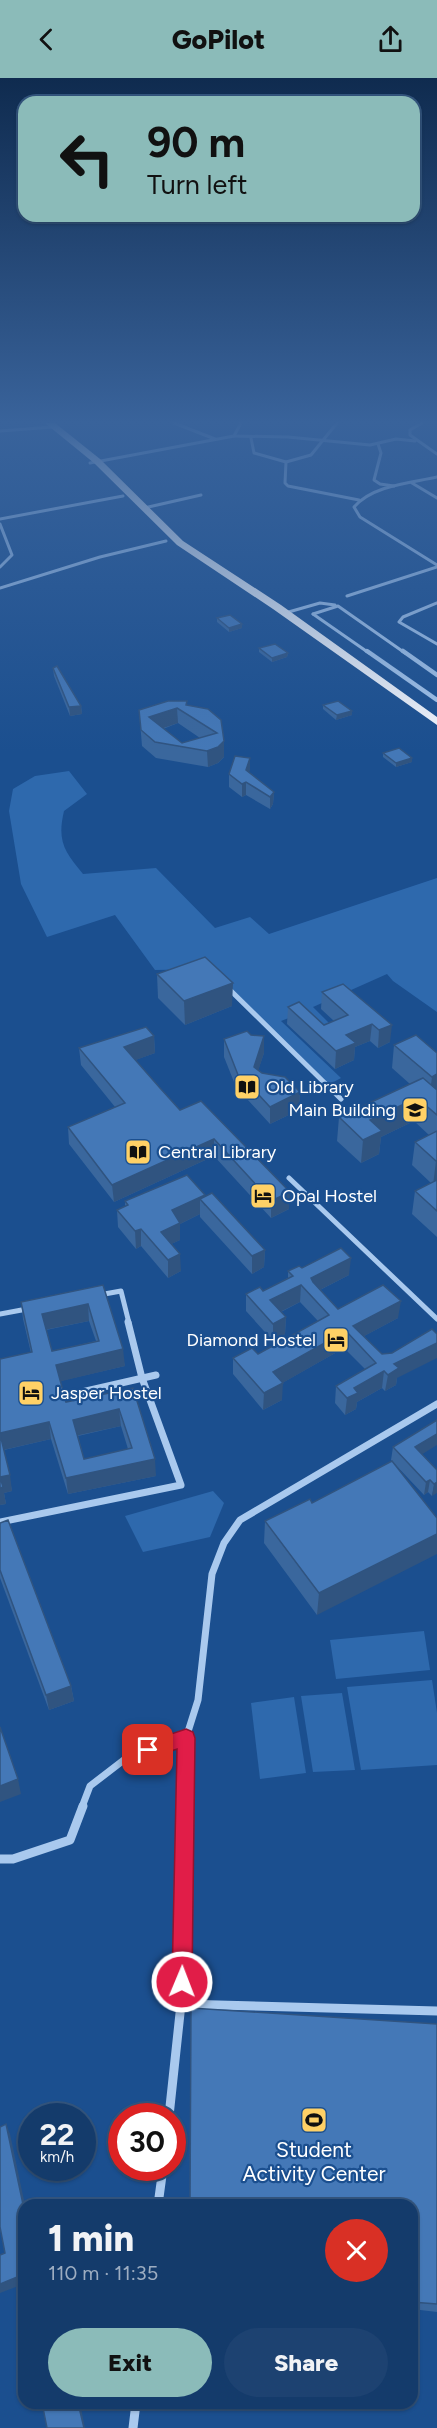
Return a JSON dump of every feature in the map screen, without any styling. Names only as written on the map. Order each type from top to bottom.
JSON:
[{"type":"highway","points":[[158,533],[166,541],[266,607],[437,730]]},
{"type":"highway","points":[[170,533],[188,549],[285,613],[437,722]]},
{"type":"street","points":[[0,567],[12,555],[3,533]]},
{"type":"street","points":[[385,533],[437,566]]},
{"type":"street","points":[[0,588],[100,557],[166,541]]},
{"type":"street","points":[[347,596],[437,566]]},
{"type":"street","points":[[285,613],[320,603],[338,606],[437,675]]},
{"type":"street","points":[[437,603],[403,617],[399,622],[437,644]]},
{"type":"street","points":[[338,606],[313,614],[437,700]]},
{"type":"street","points":[[224,983],[340,1099]]},
{"type":"street","points":[[289,1178],[437,1319]]},
{"type":"street","points":[[0,1522],[181,1485],[142,1378],[121,1291],[88,1297]]},
{"type":"street","points":[[0,1314],[33,1308]]},
{"type":"street","points":[[73,1394],[156,1375]]},
{"type":"street","points":[[171,2103],[182,2004],[186,1738],[198,1700],[212,1574],[224,1543],[240,1520],[437,1404]]},
{"type":"street","points":[[0,1859],[13,1859],[70,1840],[90,1786],[129,1756],[186,1738]]},
{"type":"street","points":[[182,2004],[437,2011]]},
{"type":"street","points":[[159,2199],[161,2181]]},
{"type":"street","points":[[133,2428],[135,2409]]},
{"type":"shaded area","points":[[69,771],[87,794],[64,811],[62,838],[71,859],[83,874],[156,868],[215,928],[250,917],[269,934],[437,878],[437,1012],[393,981],[387,974],[313,1007],[338,1032],[299,1014],[281,1021],[341,1078],[328,1085],[206,969],[155,970],[115,915],[47,937],[21,884],[9,811],[13,789],[35,776]]},
{"type":"shaded area","points":[[213,1491],[224,1503],[210,1537],[143,1552],[125,1516]]},
{"type":"shaded area","points":[[424,1631],[430,1670],[336,1679],[330,1640]]},
{"type":"shaded area","points":[[432,1680],[437,1713],[437,1765],[361,1770],[347,1687]]},
{"type":"shaded area","points":[[342,1693],[355,1770],[313,1772],[301,1696]]},
{"type":"shaded area","points":[[294,1697],[306,1773],[260,1779],[251,1703]]},
{"type":"building","points":[[230,615],[242,624],[229,628],[217,618]]},
{"type":"building","points":[[275,644],[288,653],[272,658],[259,648]]},
{"type":"building","points":[[57,666],[81,706],[69,707],[53,668]]},
{"type":"building","points":[[168,701],[187,701],[186,705],[208,709],[221,720],[224,741],[218,747],[207,751],[155,742],[141,730],[139,710]],"holes":[[[177,708],[217,733],[182,743],[149,717]]]},
{"type":"building","points":[[338,701],[352,711],[337,715],[323,705]]},
{"type":"building","points":[[399,748],[412,758],[396,763],[383,753]]},
{"type":"building","points":[[235,756],[250,758],[246,770],[274,792],[270,797],[246,782],[242,784],[229,774]]},
{"type":"building","points":[[205,957],[233,983],[184,1001],[157,974]]},
{"type":"building","points":[[343,984],[392,1025],[379,1030],[372,1024],[346,1035],[356,1043],[336,1051],[288,1007],[299,1002],[324,1025],[348,1015],[322,992]]},
{"type":"building","points":[[146,1027],[154,1036],[124,1047],[180,1110],[201,1101],[290,1192],[271,1201],[214,1139],[112,1185],[68,1127],[125,1103],[79,1048]]},
{"type":"building","points":[[247,1031],[251,1035],[264,1036],[254,1067],[262,1073],[285,1077],[300,1092],[270,1107],[247,1082],[240,1080],[224,1039]]},
{"type":"building","points":[[416,1035],[437,1053],[437,1074],[432,1077],[394,1045]]},
{"type":"building","points":[[423,1078],[437,1090],[437,1115],[417,1098],[370,1120],[382,1131],[363,1140],[339,1117]]},
{"type":"building","points":[[437,1131],[437,1161],[436,1161],[415,1142]]},
{"type":"building","points":[[187,1175],[205,1195],[172,1210],[180,1223],[161,1232],[180,1254],[168,1260],[141,1229],[135,1231],[117,1210],[128,1205],[125,1201]]},
{"type":"building","points":[[437,1180],[437,1211],[415,1191]]},
{"type":"building","points":[[212,1193],[265,1250],[252,1256],[200,1199]]},
{"type":"building","points":[[341,1248],[351,1258],[311,1278],[338,1309],[383,1285],[401,1301],[353,1326],[382,1354],[392,1353],[432,1329],[437,1334],[437,1343],[394,1364],[399,1368],[388,1375],[384,1371],[354,1388],[358,1393],[347,1398],[336,1386],[376,1363],[346,1331],[273,1372],[283,1383],[264,1393],[233,1358],[252,1348],[258,1354],[329,1315],[301,1285],[270,1300],[286,1317],[273,1324],[246,1294],[260,1287],[263,1291],[293,1276],[288,1271],[299,1266],[302,1268]]},
{"type":"building","points":[[103,1285],[123,1349],[56,1365],[66,1402],[133,1388],[155,1459],[66,1478],[49,1422],[0,1433],[0,1359],[32,1352],[21,1302]],"holes":[[[88,1304],[99,1341],[52,1351],[42,1314]],[[119,1409],[132,1448],[84,1459],[73,1420]]]},
{"type":"building","points":[[437,1420],[437,1434],[415,1447],[437,1470],[437,1482],[434,1484],[430,1480],[426,1482],[393,1447]]},
{"type":"building","points":[[0,1434],[10,1475],[0,1477]]},
{"type":"building","points":[[392,1461],[437,1518],[437,1534],[319,1593],[265,1521],[310,1499],[312,1503]]},
{"type":"building","points":[[8,1520],[71,1686],[46,1695],[0,1570],[0,1523]]},
{"type":"building","points":[[0,1727],[18,1779],[0,1786]]},
{"type":"building","name":"Student Activity Center","points":[[191,2008],[437,2024],[437,2304],[418,2302],[418,2199],[190,2199]]},
{"type":"building","points":[[6,2124],[22,2199],[18,2199],[18,2282],[17,2277],[0,2284],[0,2255],[5,2253],[0,2227],[0,2127]]},
{"type":"building","points":[[43,2409],[79,2409],[84,2428],[47,2428]]},
{"type":"place","name":"Old Library","points":[[247,1087]]},
{"type":"place","name":"Main Building","points":[[415,1110]]},
{"type":"place","name":"Central Library","points":[[138,1152]]},
{"type":"place","name":"Opal Hostel","points":[[263,1196]]},
{"type":"place","name":"Diamond Hostel","points":[[336,1340]]},
{"type":"place","name":"Jasper Hostel","points":[[31,1393]]},
{"type":"place","name":"Student Activity Center","points":[[314,2120]]},
{"type":"route","points":[[148,1750],[186,1738],[182,1982]]}]
